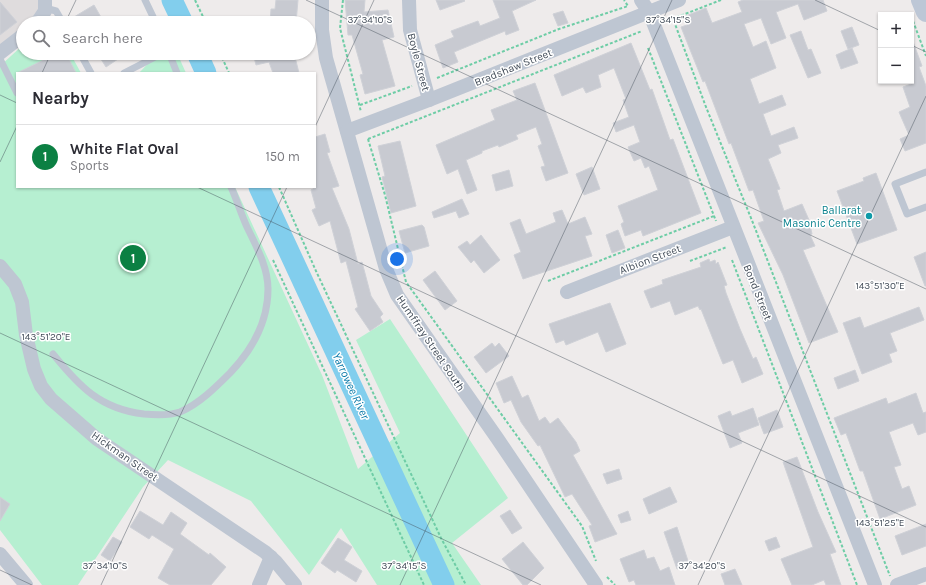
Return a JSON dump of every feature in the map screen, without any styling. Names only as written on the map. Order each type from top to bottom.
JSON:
[{"type":"main road","points":[[921,0],[926,12]]},
{"type":"street","name":"Humffray Street South","points":[[322,0],[321,19],[324,49],[386,269],[400,300],[599,579]]},
{"type":"street","name":"Boyle Street","points":[[409,0],[410,30],[429,100]]},
{"type":"street","name":"Bond Street","points":[[641,0],[649,12],[726,230],[875,585]]},
{"type":"street","name":"Bradshaw Street","points":[[348,131],[678,0]]},
{"type":"street","points":[[42,16],[45,4]]},
{"type":"street","points":[[0,53],[16,40]]},
{"type":"street","name":"Albion Street","points":[[567,292],[726,230]]},
{"type":"street","name":"Hickman Street","points":[[0,266],[15,284],[22,302],[26,335],[34,369],[41,386],[51,400],[97,439],[227,525],[271,557],[295,585]]},
{"type":"street","points":[[0,554],[26,585]]},
{"type":"street","points":[[259,585],[271,557]]},
{"type":"street","points":[[893,579],[926,574]]},
{"type":"lane","points":[[146,0],[153,16]]},
{"type":"lane","points":[[45,4],[56,11],[59,16]]},
{"type":"lane","points":[[0,59],[16,91]]},
{"type":"lane","points":[[84,60],[90,72]]},
{"type":"lane","points":[[126,72],[149,60]]},
{"type":"lane","points":[[172,60],[177,72]]},
{"type":"lane","points":[[926,172],[895,184],[907,214],[926,207]]},
{"type":"lane","points":[[53,354],[71,376],[96,398],[113,407],[140,414],[154,415],[180,412],[205,395],[227,376],[245,358],[258,334],[266,310],[268,288],[264,266],[231,188]]},
{"type":"path","points":[[195,0],[203,16]]},
{"type":"path","points":[[343,0],[340,28],[360,105],[363,125],[385,195],[406,282],[582,526],[598,566]]},
{"type":"path","points":[[360,105],[424,82],[559,29],[628,6],[624,0]]},
{"type":"path","points":[[722,0],[673,19],[706,107],[893,579]]},
{"type":"path","points":[[914,25],[926,56]]},
{"type":"path","points":[[368,139],[642,31],[644,37]]},
{"type":"path","points":[[647,44],[714,216],[726,230],[727,247],[857,585]]},
{"type":"path","points":[[223,60],[229,72]]},
{"type":"path","points":[[279,188],[316,271],[441,538],[466,585]]},
{"type":"path","points":[[548,281],[714,216]]},
{"type":"path","points":[[690,261],[727,247]]},
{"type":"path","points":[[271,256],[424,585]]},
{"type":"path","points":[[599,579],[615,585]]},
{"type":"shaded area","points":[[0,0],[39,0],[45,9],[36,16],[16,16],[16,32],[0,45]]},
{"type":"green space","points":[[16,51],[16,60],[74,60],[80,72],[16,72],[16,188],[235,188],[322,375],[358,469],[400,433],[356,340],[390,319],[508,498],[452,543],[481,585],[377,585],[341,528],[309,575],[251,501],[168,460],[143,487],[78,585],[42,585],[0,530],[0,66]]},
{"type":"green space","points":[[151,60],[180,60],[186,72],[140,72]]},
{"type":"building","points":[[276,0],[298,0],[297,16],[270,16],[271,9],[275,9]]},
{"type":"building","points":[[345,0],[365,0],[364,12],[388,10],[394,37],[382,40],[395,86],[365,94],[360,75],[363,74],[352,35],[348,35]]},
{"type":"building","points":[[436,0],[464,0],[465,1],[440,10]]},
{"type":"building","points":[[493,0],[536,0],[512,11],[519,30],[506,35],[505,31],[454,52],[458,62],[443,68],[435,45],[454,37],[451,31],[478,21],[480,26],[500,18]]},
{"type":"building","points":[[743,0],[823,0],[827,11],[804,20],[798,4],[776,12],[786,38],[771,44],[761,18],[744,24],[753,47],[766,41],[776,68],[750,79],[759,104],[782,95],[786,105],[763,114],[771,136],[794,127],[798,138],[778,145],[781,153],[768,159],[780,189],[777,190],[784,211],[802,204],[809,220],[812,234],[810,235],[815,246],[803,250],[838,332],[809,343],[783,275],[758,223],[764,221],[753,190],[749,191],[731,143],[729,144],[705,81],[703,82],[681,27],[687,25],[683,17],[706,8],[712,23],[742,12],[738,2]]},
{"type":"building","points":[[0,2],[16,23],[0,35]]},
{"type":"building","points":[[94,5],[100,16],[76,16]]},
{"type":"building","points":[[563,11],[568,23],[558,26],[553,14]]},
{"type":"building","points":[[852,27],[859,45],[848,49],[841,31]]},
{"type":"building","points":[[801,31],[808,50],[811,49],[821,73],[808,78],[790,35]]},
{"type":"building","points":[[631,43],[650,90],[652,89],[670,140],[673,139],[701,213],[643,236],[641,230],[625,236],[621,224],[624,222],[618,206],[658,190],[649,166],[645,168],[641,158],[634,161],[628,147],[640,142],[634,125],[616,132],[613,123],[629,117],[623,100],[626,99],[614,68],[598,75],[601,87],[586,93],[583,87],[562,96],[554,75]]},
{"type":"building","points":[[914,44],[922,66],[919,67],[926,86],[926,143],[905,151],[900,139],[909,135],[899,112],[910,107],[903,87],[914,84]]},
{"type":"building","points":[[852,48],[858,63],[841,69],[836,55]]},
{"type":"building","points":[[44,60],[70,60],[76,72],[19,72]]},
{"type":"building","points":[[102,60],[116,60],[106,67]]},
{"type":"building","points":[[255,60],[296,60],[299,72],[273,72],[269,62],[256,65]]},
{"type":"building","points":[[535,83],[568,173],[546,181],[541,167],[545,166],[538,146],[542,144],[536,127],[516,135],[518,139],[499,147],[498,145],[482,151],[482,153],[466,160],[477,190],[467,194],[458,169],[447,174],[436,145],[495,120],[491,110],[517,100],[513,91]]},
{"type":"building","points":[[325,134],[330,152],[327,153],[339,186],[332,188],[349,229],[358,264],[362,262],[371,296],[383,314],[380,317],[383,322],[370,331],[355,309],[358,307],[346,261],[341,263],[330,221],[319,226],[312,210],[316,208],[311,190],[316,188],[316,137]]},
{"type":"building","points":[[400,141],[416,206],[391,213],[382,177],[385,176],[378,146]]},
{"type":"building","points":[[592,167],[600,189],[584,195],[576,174]]},
{"type":"building","points":[[509,170],[513,186],[496,191],[492,175]]},
{"type":"building","name":"Ballarat Masonic Centre","points":[[876,173],[897,230],[857,244],[837,191],[864,181],[863,178]]},
{"type":"building","points":[[462,199],[469,214],[459,218],[456,211],[434,218],[432,212]]},
{"type":"building","points":[[562,210],[568,224],[585,217],[592,234],[585,236],[592,256],[523,279],[514,255],[521,252],[510,223],[520,219],[526,234],[556,222],[553,213]]},
{"type":"building","points":[[422,225],[424,227],[429,246],[405,253],[399,231]]},
{"type":"building","points":[[618,230],[625,248],[612,253],[606,235]]},
{"type":"building","points":[[481,235],[500,260],[484,273],[474,260],[471,263],[458,247],[467,241],[470,245]]},
{"type":"building","points":[[926,252],[926,286],[925,286],[914,257]]},
{"type":"building","points":[[709,259],[710,262],[715,260],[716,264],[718,262],[727,285],[724,286],[726,293],[740,329],[753,359],[756,357],[763,374],[742,383],[733,360],[723,364],[701,309],[700,310],[698,306],[675,315],[670,301],[651,308],[644,291],[663,284],[662,280],[701,267],[700,263]]},
{"type":"building","points":[[435,271],[457,301],[445,310],[423,280]]},
{"type":"building","points":[[610,303],[626,344],[606,352],[598,332],[566,345],[564,340],[556,343],[549,324]]},
{"type":"building","points":[[919,307],[924,320],[890,333],[897,351],[889,354],[892,362],[862,374],[843,323],[860,317],[864,328]]},
{"type":"building","points":[[492,343],[495,347],[499,343],[509,356],[486,373],[474,357]]},
{"type":"building","points":[[855,370],[859,381],[838,389],[834,378]]},
{"type":"building","points":[[512,376],[522,398],[528,395],[539,421],[545,417],[550,424],[558,418],[576,442],[580,451],[573,455],[617,534],[595,542],[589,526],[592,525],[572,494],[565,497],[540,445],[538,446],[521,422],[511,400],[504,403],[496,383]]},
{"type":"building","points":[[916,393],[923,413],[926,412],[926,432],[918,435],[913,423],[889,432],[901,465],[894,467],[902,489],[909,486],[916,505],[880,519],[863,471],[860,471],[846,433],[841,435],[834,418],[886,398],[888,404]]},
{"type":"building","points":[[753,408],[759,425],[738,433],[742,443],[730,448],[718,416],[730,411],[732,416]]},
{"type":"building","points":[[777,410],[783,427],[764,434],[758,418]]},
{"type":"building","points":[[797,457],[818,512],[836,552],[830,554],[841,585],[826,585],[824,580],[812,585],[792,585],[781,559],[813,547],[783,462]]},
{"type":"building","points":[[619,469],[622,479],[607,484],[603,474]]},
{"type":"building","points":[[670,487],[677,502],[649,514],[643,499]]},
{"type":"building","points":[[0,497],[10,504],[0,521]]},
{"type":"building","points":[[510,510],[522,528],[512,534],[500,516]]},
{"type":"building","points":[[140,511],[163,525],[171,512],[187,523],[180,534],[209,555],[210,553],[226,567],[211,585],[170,585],[158,578],[174,549],[152,535],[149,539],[130,527]]},
{"type":"building","points":[[628,511],[631,520],[621,523],[618,515]]},
{"type":"building","points":[[926,524],[926,546],[902,555],[895,536]]},
{"type":"building","points":[[677,527],[689,564],[677,569],[664,532]]},
{"type":"building","points":[[113,537],[122,542],[110,561],[101,555]]},
{"type":"building","points":[[776,537],[780,547],[769,551],[765,541]]},
{"type":"building","points":[[338,538],[352,547],[344,560],[362,571],[356,582],[337,570],[335,573],[321,563]]},
{"type":"building","points":[[523,542],[544,568],[527,585],[523,585],[502,559]]},
{"type":"building","points":[[644,550],[647,559],[654,557],[660,571],[669,567],[675,585],[636,585],[634,580],[629,582],[620,559]]},
{"type":"building","points":[[735,569],[742,585],[725,585],[721,574]]},
{"type":"waterway","name":"Yarrowee River","points":[[172,0],[180,16]]},
{"type":"waterway","name":"Yarrowee River","points":[[200,60],[206,72]]},
{"type":"waterway","name":"Yarrowee River","points":[[259,188],[444,585]]},
{"type":"place","name":"Ballarat Masonic Centre","points":[[869,216]]},
{"type":"place","name":"White Flat Oval","points":[[133,258]]}]
